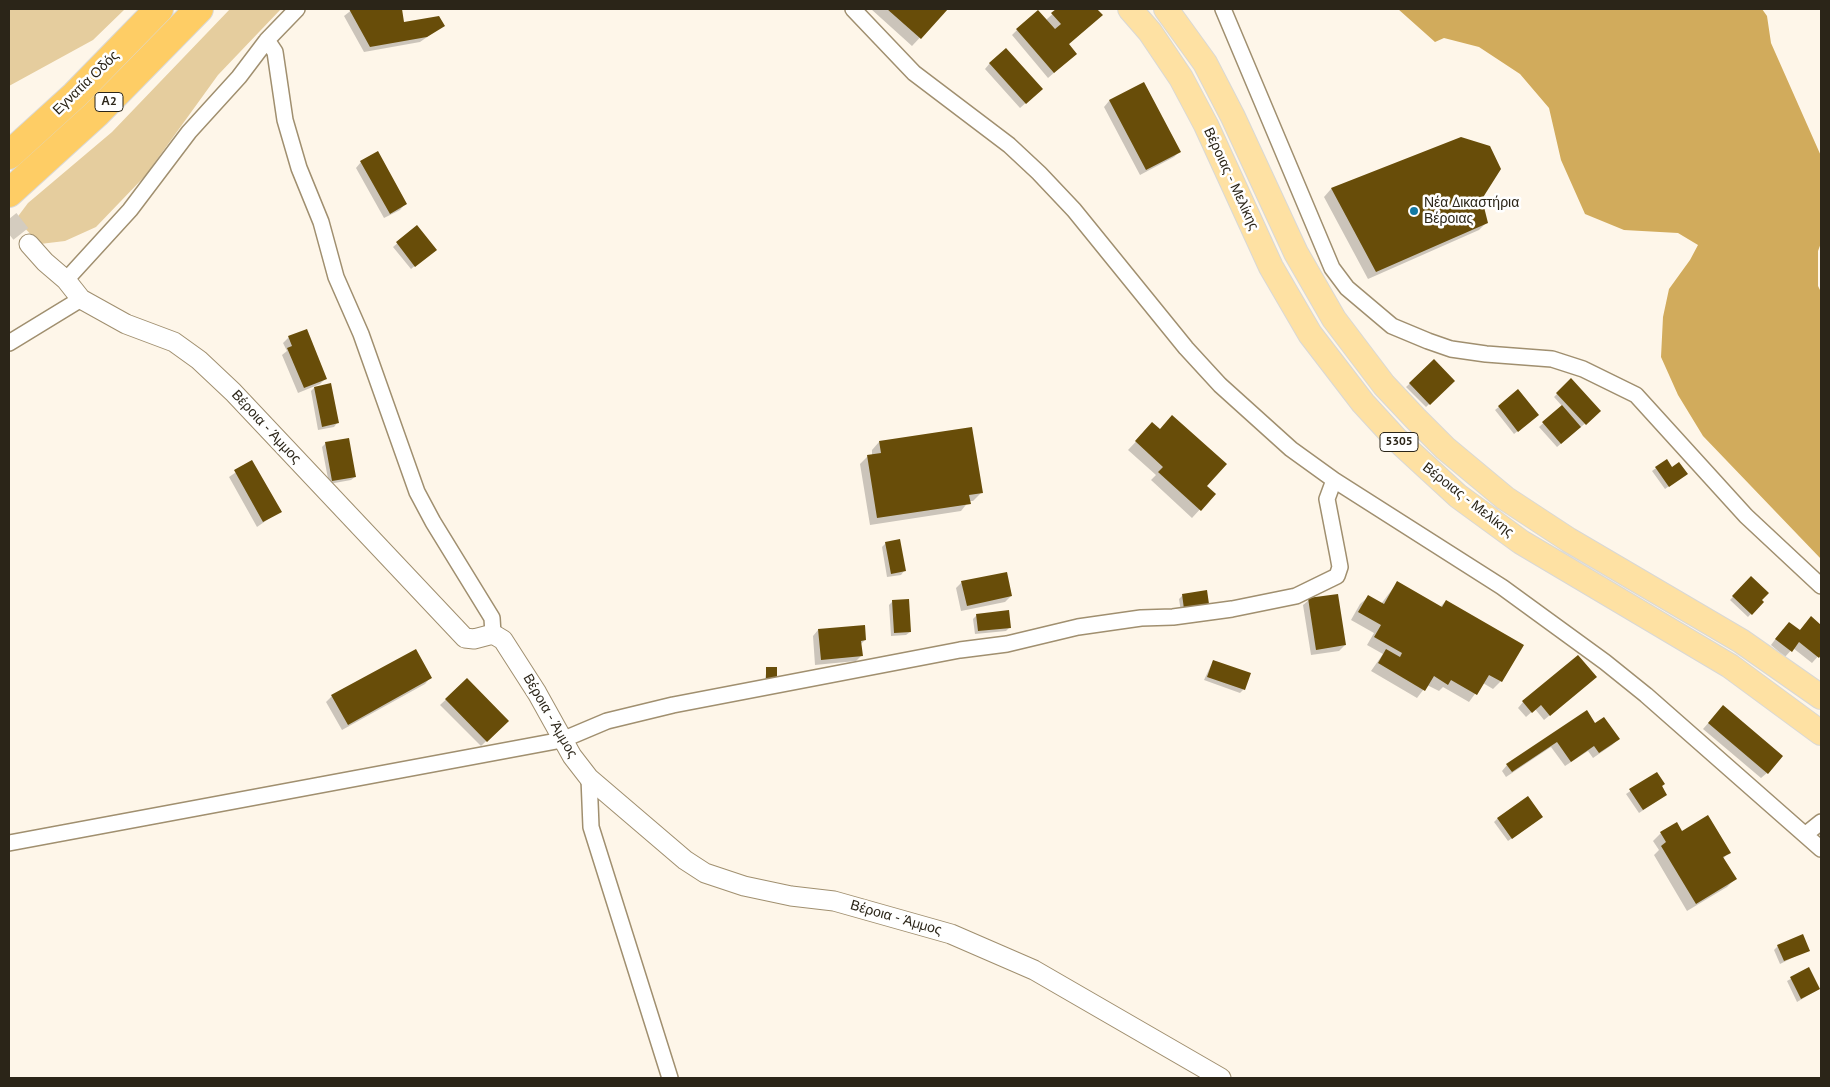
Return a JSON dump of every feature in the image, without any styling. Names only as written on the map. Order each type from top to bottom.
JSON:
[{"type":"highway","name":"Εγνατία Οδός","points":[[9,155],[76,95],[159,9]]},
{"type":"highway","name":"Εγνατία Οδός","points":[[9,193],[96,114],[199,9]]},
{"type":"main road","name":"Βέροιας - Μελίκης","points":[[1130,9],[1150,32],[1180,78],[1206,125],[1271,266],[1310,334],[1363,403],[1396,439],[1458,496],[1521,542],[1730,666],[1821,733]]},
{"type":"main road","name":"Βέροιας - Μελίκης","points":[[1166,9],[1205,63],[1233,117],[1296,253],[1334,319],[1384,385],[1415,418],[1445,448],[1505,498],[1569,540],[1734,636],[1821,697]]},
{"type":"street","points":[[66,280],[130,210],[189,132],[239,77],[267,40],[297,9]]},
{"type":"street","points":[[853,9],[914,73],[1009,145],[1039,173],[1074,210],[1186,348],[1220,384],[1291,449],[1334,480],[1502,588],[1606,662],[1821,849]]},
{"type":"street","points":[[1223,9],[1332,268],[1347,288],[1392,326],[1428,341],[1451,349],[1486,354],[1552,359],[1583,369],[1636,395],[1746,516],[1821,586]]},
{"type":"street","points":[[267,40],[275,52],[285,120],[299,168],[321,222],[336,277],[360,334],[417,492],[433,522],[492,618],[493,634]]},
{"type":"street","name":"Βέροια - Άμμος","points":[[30,244],[45,262],[66,280],[81,299],[126,324],[174,342],[199,360],[233,392],[465,638],[474,639],[493,634],[503,640],[513,652],[562,740],[589,778],[685,860],[705,873],[783,895],[834,901],[888,914],[951,934],[1034,970],[1221,1078]]},
{"type":"street","points":[[9,343],[81,299]]},
{"type":"street","points":[[9,843],[562,740],[607,721],[673,705],[960,650],[1006,644],[1078,627],[1141,618],[1173,617],[1232,609],[1296,596],[1337,576],[1340,567],[1327,500],[1334,480]]},
{"type":"street","points":[[589,778],[591,827],[670,1078]]},
{"type":"street","points":[[1806,834],[1821,822]]},
{"type":"shaded area","points":[[9,9],[125,9],[93,40],[9,86]]},
{"type":"shaded area","points":[[230,9],[281,9],[218,75],[145,176],[96,227],[65,241],[40,244],[16,219],[28,203],[112,132]]},
{"type":"shaded area","points":[[1398,9],[1762,9],[1767,16],[1771,43],[1821,156],[1821,243],[1818,251],[1818,286],[1821,292],[1821,559],[1703,436],[1678,395],[1661,357],[1663,317],[1669,289],[1690,260],[1698,245],[1678,233],[1624,230],[1585,214],[1561,160],[1549,108],[1520,74],[1479,47],[1444,38],[1435,42]]},
{"type":"building","points":[[349,9],[402,9],[404,22],[439,16],[445,26],[427,37],[370,47]]},
{"type":"building","points":[[887,9],[948,9],[921,39]]},
{"type":"building","points":[[1056,9],[1097,9],[1103,15],[1069,44],[1077,54],[1054,73],[1016,29],[1038,10],[1055,29],[1061,24],[1051,13]]},
{"type":"building","points":[[1006,48],[1043,89],[1026,104],[989,63]]},
{"type":"building","points":[[1144,82],[1181,152],[1146,170],[1109,100]]},
{"type":"building","name":"Νέα Δικαστήρια Βέροιας","points":[[1461,137],[1490,146],[1501,169],[1482,199],[1488,223],[1376,272],[1331,188]]},
{"type":"building","points":[[378,151],[407,204],[390,214],[360,161]]},
{"type":"building","points":[[417,225],[437,250],[415,267],[396,242]]},
{"type":"building","points":[[307,329],[327,379],[304,388],[287,348],[292,346],[288,336]]},
{"type":"building","points":[[1434,359],[1455,381],[1430,405],[1409,383]]},
{"type":"building","points":[[1571,378],[1601,411],[1586,425],[1556,393]]},
{"type":"building","points":[[331,383],[339,423],[322,427],[314,387]]},
{"type":"building","points":[[1518,389],[1539,415],[1518,432],[1498,406]]},
{"type":"building","points":[[1562,405],[1581,427],[1561,444],[1542,422]]},
{"type":"building","points":[[1172,415],[1227,464],[1207,486],[1216,494],[1201,511],[1158,472],[1163,467],[1135,441],[1152,422],[1160,429]]},
{"type":"building","points":[[972,427],[983,493],[969,495],[971,504],[877,518],[867,455],[881,453],[879,441]]},
{"type":"building","points":[[349,438],[356,477],[332,481],[325,442]]},
{"type":"building","points":[[1667,459],[1672,467],[1679,462],[1688,474],[1669,487],[1655,467]]},
{"type":"building","points":[[252,460],[282,512],[263,522],[234,470]]},
{"type":"building","points":[[900,539],[906,571],[891,574],[885,542]]},
{"type":"building","points":[[1007,572],[1012,596],[967,606],[961,581]]},
{"type":"building","points":[[1751,576],[1769,593],[1762,600],[1764,602],[1752,615],[1732,596]]},
{"type":"building","points":[[1397,581],[1442,607],[1446,600],[1524,645],[1502,682],[1489,675],[1477,695],[1451,680],[1448,685],[1434,676],[1425,691],[1378,663],[1386,649],[1400,657],[1402,653],[1374,637],[1381,625],[1358,612],[1368,595],[1384,604]]},
{"type":"building","points":[[1207,590],[1209,604],[1184,609],[1182,594]]},
{"type":"building","points":[[1338,594],[1346,645],[1316,650],[1308,598]]},
{"type":"building","points":[[909,599],[911,632],[894,633],[892,600]]},
{"type":"building","points":[[1009,610],[1011,628],[978,631],[976,614]]},
{"type":"building","points":[[1811,616],[1821,625],[1821,655],[1819,658],[1799,642],[1792,652],[1775,639],[1789,622],[1800,630]]},
{"type":"building","points":[[865,625],[866,640],[861,641],[863,656],[821,660],[818,629]]},
{"type":"building","points":[[416,649],[432,678],[348,725],[331,695]]},
{"type":"building","points":[[1578,655],[1597,677],[1550,716],[1541,705],[1532,713],[1522,701]]},
{"type":"building","points":[[1213,660],[1251,673],[1245,690],[1207,677]]},
{"type":"building","points":[[766,667],[777,667],[777,678],[766,678]]},
{"type":"building","points":[[467,678],[509,721],[487,742],[445,699]]},
{"type":"building","points":[[1723,705],[1783,756],[1768,774],[1708,723]]},
{"type":"building","points":[[1587,710],[1595,723],[1604,717],[1620,739],[1599,753],[1594,746],[1571,762],[1557,742],[1512,772],[1506,764]]},
{"type":"building","points":[[1657,772],[1665,784],[1662,786],[1667,795],[1643,810],[1629,789]]},
{"type":"building","points":[[1528,796],[1543,817],[1512,839],[1497,818]]},
{"type":"building","points":[[1708,815],[1731,853],[1723,857],[1737,879],[1696,904],[1661,846],[1666,842],[1660,832],[1677,822],[1682,831]]},
{"type":"building","points":[[1803,934],[1810,951],[1784,961],[1777,945]]},
{"type":"building","points":[[1809,967],[1820,989],[1801,999],[1790,977]]},
{"type":"tunnel","points":[[9,219],[29,244]]},
{"type":"place","name":"Νέα Δικαστήρια Βέροιας","points":[[1414,211]]}]
